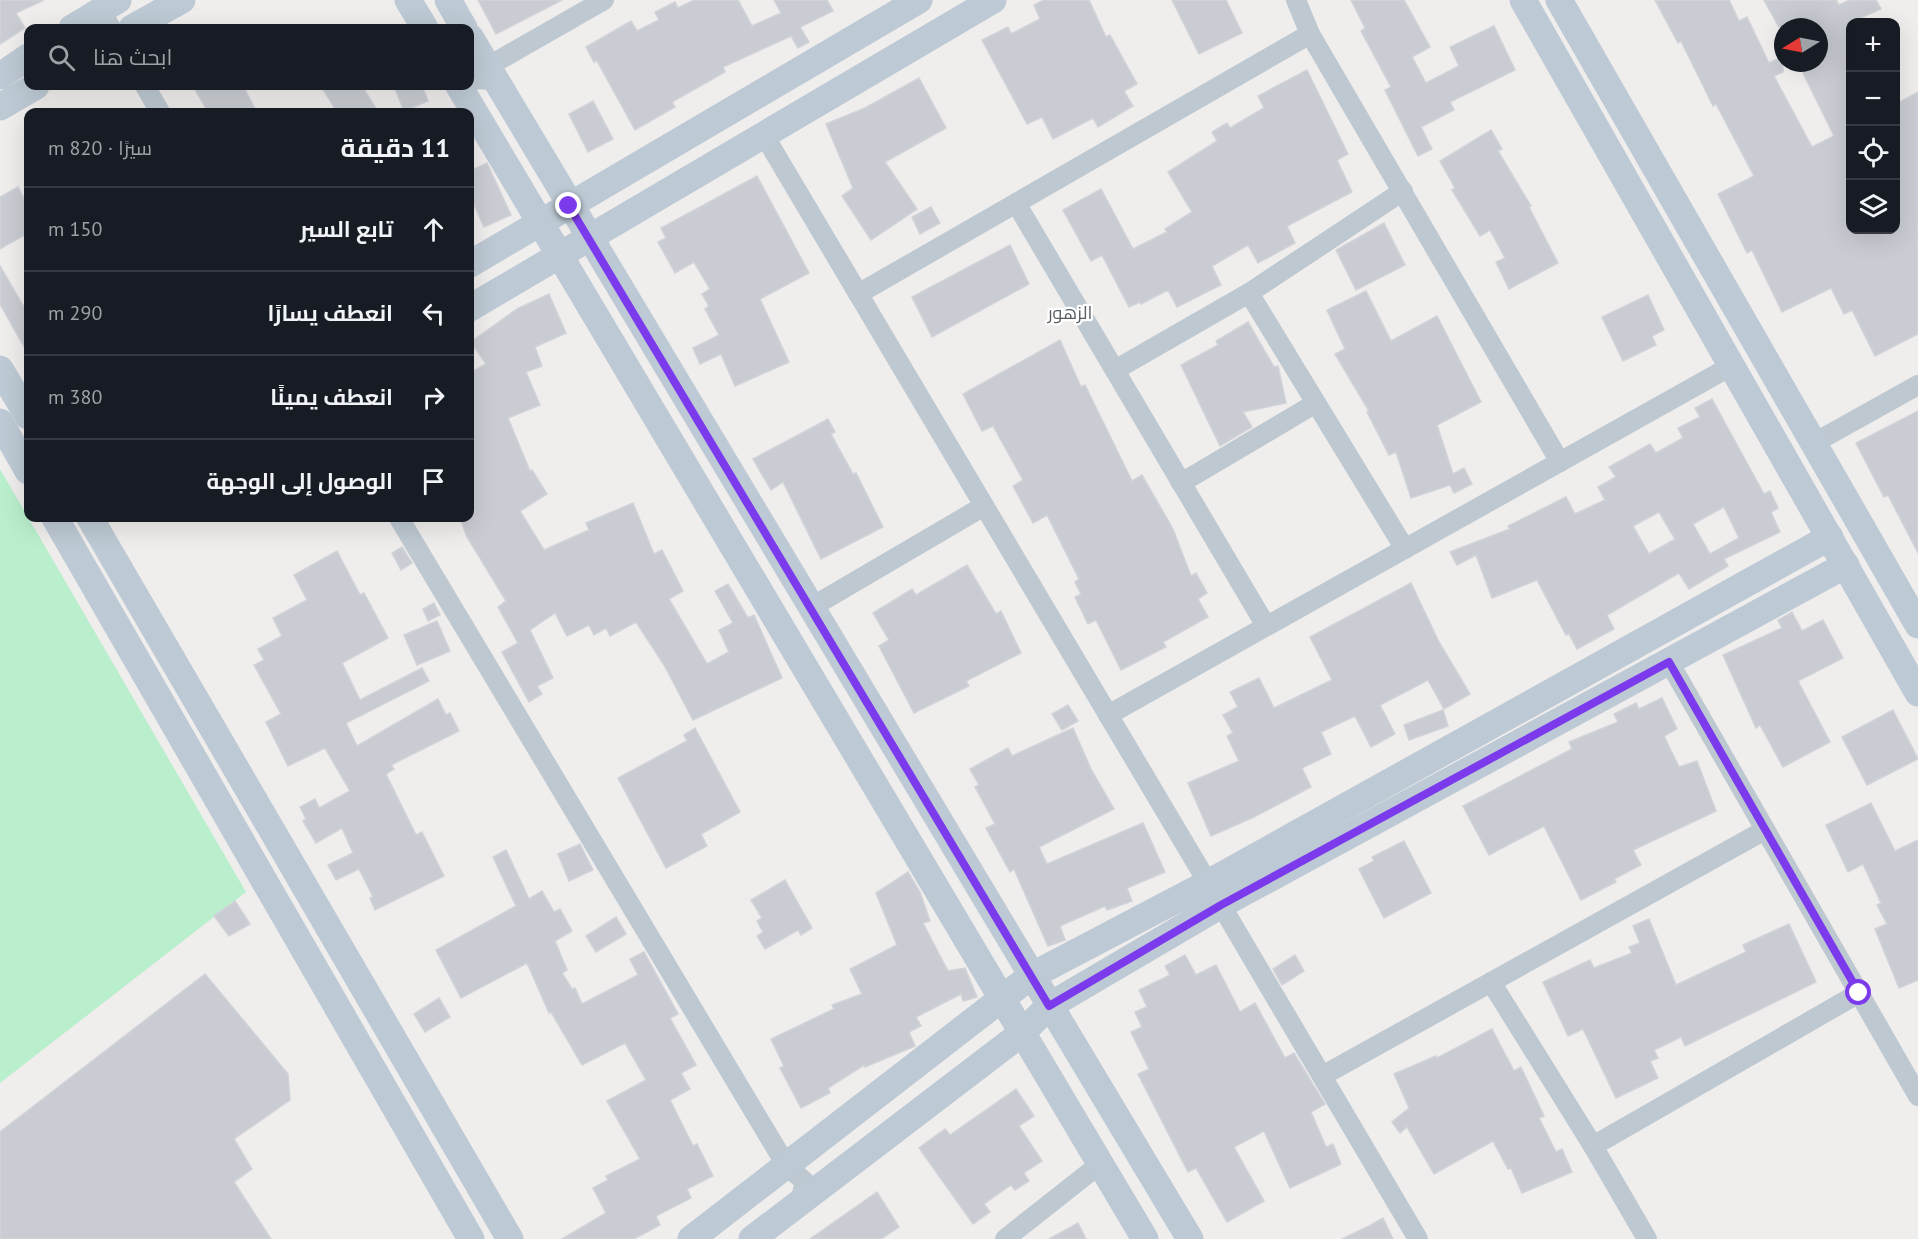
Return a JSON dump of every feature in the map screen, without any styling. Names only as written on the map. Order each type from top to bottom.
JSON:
[{"type":"street","points":[[139,24],[182,0]]},
{"type":"street","points":[[408,0],[423,24]]},
{"type":"street","points":[[448,0],[462,24]]},
{"type":"street","points":[[484,76],[604,0]]},
{"type":"street","points":[[474,262],[919,0]]},
{"type":"street","points":[[474,306],[993,0]]},
{"type":"street","points":[[1296,0],[1310,34],[1560,462]]},
{"type":"street","points":[[1523,0],[1918,693]]},
{"type":"street","points":[[1559,0],[1918,625]]},
{"type":"street","points":[[82,24],[110,13]]},
{"type":"street","points":[[858,294],[1310,34]]},
{"type":"street","points":[[474,48],[484,76],[569,206],[1190,1239]]},
{"type":"street","points":[[0,76],[24,60]]},
{"type":"street","points":[[0,107],[29,90]]},
{"type":"street","points":[[146,90],[158,108]]},
{"type":"street","points":[[461,90],[472,108]]},
{"type":"street","points":[[474,111],[1146,1239]]},
{"type":"street","points":[[764,135],[1418,1239]]},
{"type":"street","points":[[1115,370],[1249,293],[1403,191]]},
{"type":"street","points":[[1016,203],[1266,626]]},
{"type":"street","points":[[1249,293],[1405,549]]},
{"type":"street","points":[[1108,714],[1733,365]]},
{"type":"street","points":[[0,369],[24,409]]},
{"type":"street","points":[[1814,443],[1918,385]]},
{"type":"street","points":[[1181,483],[1316,403]]},
{"type":"street","points":[[0,422],[24,464]]},
{"type":"street","points":[[810,608],[984,506]]},
{"type":"street","points":[[57,522],[469,1238]]},
{"type":"street","points":[[101,522],[510,1239]]},
{"type":"street","points":[[401,522],[786,1166],[805,1182],[800,1202]]},
{"type":"street","points":[[752,1239],[1022,1033],[1049,1006],[1214,894],[1830,537]]},
{"type":"street","points":[[691,1239],[1031,976],[1214,894],[1669,662],[1846,565]]},
{"type":"street","points":[[1669,662],[1918,1096]]},
{"type":"street","points":[[1322,1076],[1765,830]]},
{"type":"street","points":[[1491,982],[1593,1146],[1647,1239]]},
{"type":"street","points":[[1593,1146],[1859,993]]},
{"type":"street","points":[[1005,1239],[1100,1164]]},
{"type":"green space","points":[[0,469],[24,510],[24,522],[31,522],[246,892],[0,1083]]},
{"type":"building","points":[[0,0],[44,0],[16,13],[24,29],[0,44]]},
{"type":"building","points":[[478,0],[562,0],[496,34]]},
{"type":"building","points":[[694,0],[738,0],[752,26],[781,13],[774,0],[827,0],[833,11],[800,27],[809,42],[798,48],[791,36],[723,67],[725,72],[672,102],[675,107],[635,130],[597,61],[594,62],[586,47],[631,21],[637,31],[659,20],[655,12],[675,2],[678,8]]},
{"type":"building","points":[[1044,0],[1089,0],[1106,37],[1110,35],[1137,84],[1124,91],[1133,106],[1098,127],[1093,118],[1053,139],[1042,117],[1027,124],[982,40],[1008,27],[1011,34],[1040,19],[1034,5]]},
{"type":"building","points":[[1172,0],[1226,0],[1242,33],[1199,54]]},
{"type":"building","points":[[1351,0],[1404,0],[1430,47],[1412,57],[1426,83],[1459,66],[1450,47],[1494,26],[1515,70],[1450,102],[1454,110],[1421,127],[1432,149],[1418,156],[1385,90],[1391,87],[1361,31],[1365,28]]},
{"type":"building","points":[[1655,0],[1729,0],[1739,21],[1747,17],[1769,63],[1774,60],[1774,72],[1783,72],[1774,76],[1812,147],[1834,136],[1802,72],[1828,72],[1828,18],[1774,18],[1764,0],[1836,0],[1839,5],[1850,0],[1876,0],[1881,9],[1860,18],[1846,18],[1846,234],[1900,234],[1900,102],[1918,92],[1918,334],[1875,356],[1852,310],[1844,314],[1831,288],[1782,312],[1752,250],[1747,253],[1718,194],[1754,176],[1716,104],[1713,106],[1681,41],[1678,43]]},
{"type":"building","points":[[1307,70],[1348,154],[1337,160],[1352,192],[1287,226],[1295,243],[1258,263],[1248,245],[1212,266],[1221,285],[1177,307],[1168,290],[1141,304],[1140,302],[1129,307],[1102,255],[1091,261],[1063,210],[1101,189],[1133,249],[1167,232],[1165,229],[1192,212],[1168,172],[1217,141],[1212,132],[1227,123],[1230,128],[1264,108],[1258,96]]},
{"type":"building","points":[[919,78],[946,128],[885,162],[917,209],[871,240],[842,196],[853,188],[826,124],[865,108]]},
{"type":"building","points":[[195,90],[245,90],[254,108],[206,108]]},
{"type":"building","points":[[323,90],[364,90],[376,108],[335,108]]},
{"type":"building","points":[[396,90],[424,90],[428,101],[411,108],[403,108]]},
{"type":"building","points":[[593,101],[613,139],[588,152],[569,114]]},
{"type":"building","points":[[1491,130],[1502,149],[1498,151],[1531,206],[1529,207],[1558,263],[1509,289],[1496,262],[1505,258],[1490,230],[1480,236],[1452,190],[1455,188],[1440,161]]},
{"type":"building","points":[[487,163],[511,215],[484,227],[474,204],[474,169]]},
{"type":"building","points":[[757,176],[809,273],[760,299],[789,362],[735,386],[721,354],[700,364],[693,348],[719,335],[705,309],[709,306],[702,294],[710,289],[694,262],[675,273],[658,242],[666,238],[661,228]]},
{"type":"building","points":[[18,187],[24,198],[24,235],[0,249],[0,197]]},
{"type":"building","points":[[931,207],[940,223],[920,234],[912,217]]},
{"type":"building","points":[[1384,223],[1405,265],[1356,290],[1336,250]]},
{"type":"building","points":[[1010,245],[1029,284],[932,337],[912,297]]},
{"type":"building","points":[[0,266],[24,307],[24,347],[0,304]]},
{"type":"building","points":[[1366,291],[1391,341],[1437,316],[1481,402],[1437,425],[1453,474],[1464,468],[1472,484],[1454,493],[1450,485],[1411,498],[1396,452],[1389,455],[1367,412],[1369,411],[1335,354],[1345,349],[1327,310]]},
{"type":"building","points":[[549,294],[566,333],[535,347],[542,366],[526,372],[540,405],[508,418],[530,471],[532,470],[547,494],[520,511],[544,550],[589,530],[586,523],[633,503],[654,554],[662,550],[683,591],[669,599],[707,664],[729,652],[719,630],[733,623],[715,591],[728,584],[748,618],[754,615],[782,678],[693,720],[664,665],[636,622],[610,636],[606,628],[594,635],[589,625],[567,636],[555,613],[530,630],[553,678],[537,686],[542,694],[529,702],[502,652],[518,643],[498,607],[506,601],[467,537],[461,522],[474,522],[474,371],[486,364],[474,346],[474,340],[517,309]]},
{"type":"building","points":[[1648,295],[1664,330],[1652,336],[1656,345],[1623,361],[1602,317]]},
{"type":"building","points":[[1248,322],[1274,367],[1278,366],[1286,403],[1243,412],[1252,427],[1220,446],[1181,365],[1218,345],[1216,341]]},
{"type":"building","points":[[1060,340],[1081,387],[1085,385],[1132,481],[1142,475],[1173,529],[1191,576],[1196,573],[1207,593],[1198,599],[1208,617],[1163,642],[1166,647],[1121,670],[1096,620],[1088,624],[1075,597],[1081,594],[1075,582],[1079,579],[1047,515],[1033,523],[1013,486],[1023,480],[993,426],[982,431],[963,394]]},
{"type":"building","points":[[1712,399],[1764,494],[1770,491],[1778,508],[1771,512],[1780,532],[1724,559],[1728,566],[1689,589],[1679,573],[1607,615],[1614,629],[1577,649],[1569,634],[1566,635],[1537,580],[1492,598],[1476,555],[1457,565],[1450,552],[1510,529],[1508,526],[1566,497],[1575,514],[1605,500],[1598,487],[1616,477],[1609,467],[1650,444],[1656,453],[1683,438],[1678,428],[1700,417],[1695,408]],"holes":[[[1724,507],[1739,538],[1710,554],[1693,524]],[[1659,512],[1675,539],[1649,554],[1633,526]]]},
{"type":"building","points":[[1918,411],[1918,553],[1888,495],[1884,497],[1856,443]]},
{"type":"building","points":[[828,419],[835,432],[831,434],[853,474],[856,473],[883,527],[821,559],[783,482],[771,490],[753,459]]},
{"type":"building","points":[[402,547],[412,563],[401,570],[392,553]]},
{"type":"building","points":[[337,551],[360,595],[364,593],[388,638],[342,663],[360,700],[422,668],[429,681],[346,723],[357,746],[438,699],[446,715],[450,713],[459,731],[391,765],[394,769],[386,774],[416,835],[422,832],[444,876],[375,910],[370,898],[373,897],[359,869],[336,880],[328,865],[353,853],[342,828],[316,843],[303,821],[306,819],[300,807],[315,799],[319,808],[350,791],[325,748],[288,766],[266,722],[281,714],[254,665],[264,660],[258,649],[282,636],[273,618],[307,600],[294,575]]},
{"type":"building","points":[[967,565],[996,614],[1001,611],[1021,653],[966,681],[969,686],[914,713],[879,646],[889,640],[873,613],[912,589],[916,595]]},
{"type":"building","points":[[1411,583],[1439,642],[1470,694],[1444,709],[1428,680],[1380,705],[1395,734],[1371,747],[1355,716],[1321,732],[1331,754],[1302,768],[1311,787],[1254,817],[1211,836],[1188,783],[1239,761],[1227,736],[1233,733],[1223,715],[1238,707],[1230,692],[1259,678],[1274,708],[1332,680],[1310,637]]},
{"type":"building","points":[[434,603],[440,615],[428,621],[423,609]]},
{"type":"building","points":[[1792,612],[1802,631],[1823,620],[1843,658],[1798,681],[1830,742],[1783,767],[1760,725],[1756,728],[1723,655],[1782,628],[1778,620]]},
{"type":"building","points":[[437,621],[450,651],[417,665],[404,635]]},
{"type":"building","points":[[1662,698],[1677,729],[1664,736],[1679,767],[1697,761],[1716,811],[1633,850],[1641,865],[1614,879],[1616,882],[1581,900],[1544,826],[1489,855],[1463,806],[1572,749],[1569,742],[1618,722],[1614,714],[1636,703],[1639,709]]},
{"type":"building","points":[[1068,705],[1078,721],[1062,730],[1052,714]]},
{"type":"building","points":[[1443,710],[1448,726],[1409,740],[1404,725]]},
{"type":"building","points":[[1893,710],[1918,759],[1867,785],[1842,737]]},
{"type":"building","points":[[695,728],[740,812],[701,834],[707,846],[666,868],[618,778],[687,741],[684,735]]},
{"type":"building","points":[[1073,728],[1091,769],[1114,809],[1039,847],[1047,864],[1143,823],[1165,872],[1127,888],[1132,901],[1107,910],[1105,906],[1060,926],[1065,940],[1048,946],[1014,869],[1010,872],[986,828],[995,824],[975,787],[979,785],[970,769],[1008,748],[1012,756]]},
{"type":"building","points":[[1871,803],[1895,851],[1918,840],[1918,980],[1899,988],[1875,929],[1887,924],[1877,905],[1881,903],[1863,864],[1848,872],[1826,825]]},
{"type":"building","points":[[1404,841],[1431,893],[1384,918],[1359,869],[1374,861],[1372,857]]},
{"type":"building","points":[[580,844],[593,870],[569,881],[558,854]]},
{"type":"building","points":[[506,850],[529,899],[542,891],[554,912],[560,909],[572,931],[555,941],[567,970],[562,973],[572,989],[575,988],[582,1004],[638,975],[630,959],[644,952],[678,1014],[670,1018],[696,1065],[681,1073],[690,1089],[670,1100],[693,1146],[697,1144],[713,1176],[687,1189],[691,1198],[656,1216],[660,1225],[634,1239],[562,1239],[606,1213],[593,1188],[608,1180],[606,1176],[640,1159],[607,1101],[646,1080],[625,1043],[582,1065],[551,1012],[549,1013],[527,963],[461,998],[436,950],[516,906],[493,857]]},
{"type":"building","points":[[908,872],[920,892],[930,921],[923,923],[948,971],[965,968],[977,997],[963,1001],[961,994],[916,1017],[921,1026],[909,1032],[915,1046],[865,1067],[864,1065],[828,1088],[830,1093],[801,1108],[780,1068],[784,1066],[771,1039],[834,1009],[832,1005],[862,994],[850,969],[897,945],[876,893]]},
{"type":"building","points":[[785,880],[812,928],[801,935],[798,930],[765,949],[757,936],[763,932],[757,921],[762,918],[751,900]]},
{"type":"building","points":[[235,901],[250,924],[229,936],[214,916]]},
{"type":"building","points":[[616,917],[626,934],[596,952],[586,936]]},
{"type":"building","points":[[1649,919],[1676,985],[1746,952],[1743,945],[1789,924],[1816,982],[1685,1046],[1681,1037],[1654,1050],[1658,1058],[1650,1061],[1658,1078],[1616,1098],[1583,1029],[1568,1036],[1543,982],[1590,960],[1594,968],[1632,953],[1629,947],[1640,943],[1633,926]]},
{"type":"building","points":[[1185,955],[1196,975],[1216,965],[1240,1012],[1255,1003],[1285,1058],[1294,1053],[1325,1104],[1311,1112],[1326,1147],[1333,1144],[1341,1164],[1290,1188],[1264,1131],[1234,1147],[1264,1201],[1227,1222],[1196,1168],[1188,1172],[1138,1074],[1149,1069],[1131,1032],[1142,1027],[1135,1012],[1147,1007],[1139,990],[1170,975],[1165,966]]},
{"type":"building","points":[[1295,955],[1304,971],[1282,985],[1273,969]]},
{"type":"building","points":[[205,974],[288,1074],[290,1100],[234,1139],[252,1169],[234,1182],[271,1239],[0,1239],[0,1132]]},
{"type":"building","points":[[439,998],[450,1017],[425,1032],[414,1014]]},
{"type":"building","points":[[1492,1029],[1514,1071],[1521,1067],[1544,1116],[1539,1118],[1556,1152],[1562,1149],[1572,1172],[1522,1193],[1511,1168],[1508,1169],[1493,1141],[1434,1174],[1407,1127],[1400,1133],[1392,1122],[1409,1108],[1394,1074],[1436,1056],[1437,1058]]},
{"type":"building","points":[[1016,1089],[1034,1116],[1019,1126],[1042,1161],[1024,1173],[1029,1181],[1015,1190],[1011,1185],[984,1204],[990,1212],[973,1224],[919,1148],[945,1129],[950,1135]]},
{"type":"building","points":[[877,1192],[899,1227],[881,1239],[810,1239]]},
{"type":"building","points":[[1383,1218],[1393,1239],[1342,1239],[1369,1226]]},
{"type":"building","points":[[1078,1223],[1086,1239],[1049,1239]]},
{"type":"district","name":"الزهور","points":[[1070,312]]},
{"type":"route","points":[[569,206],[1049,1006],[1221,905],[1669,662],[1859,993]]}]
